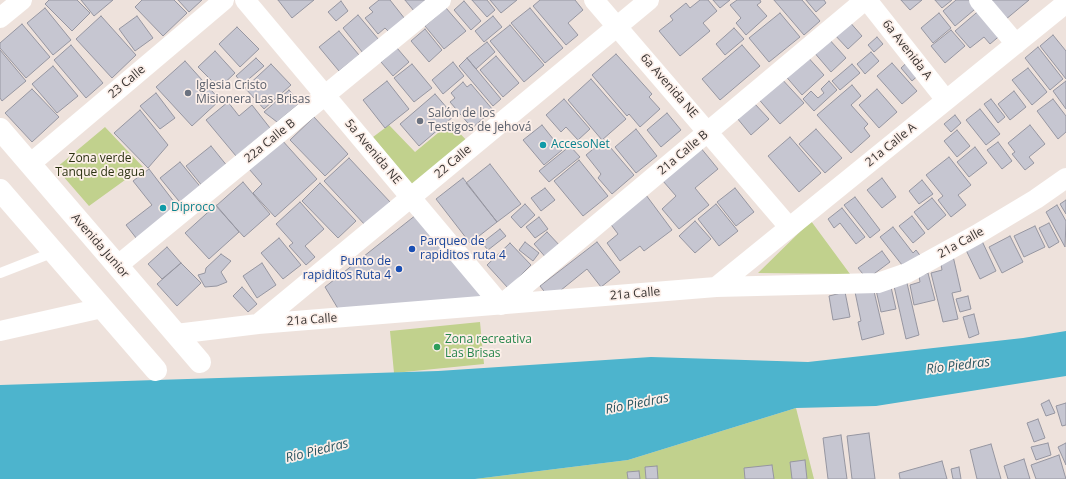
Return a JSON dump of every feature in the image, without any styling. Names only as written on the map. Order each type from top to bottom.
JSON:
[{"type":"main road","name":"Avenida Junior","points":[[0,129],[200,362]]},
{"type":"main road","points":[[0,190],[156,370]]},
{"type":"street","points":[[0,18],[22,0]]},
{"type":"street","name":"23 Calle","points":[[30,164],[224,0]]},
{"type":"street","name":"5a Avenida NE","points":[[245,0],[501,305]]},
{"type":"street","name":"22a Calle B","points":[[117,266],[441,0]]},
{"type":"street","name":"6a Avenida NE","points":[[594,0],[790,227]]},
{"type":"street","name":"22 Calle","points":[[258,324],[649,0]]},
{"type":"street","name":"6a Avenida A","points":[[866,0],[946,100]]},
{"type":"street","name":"21a Calle B","points":[[501,305],[866,0]]},
{"type":"street","points":[[979,0],[1016,44]]},
{"type":"street","name":"21a Calle A","points":[[716,287],[1066,3]]},
{"type":"street","name":"21a Calle","points":[[176,334],[258,324],[716,287],[878,283],[907,273],[976,235],[1036,199],[1066,178]]},
{"type":"street","points":[[0,331],[102,308]]},
{"type":"lane","points":[[0,273],[54,252]]},
{"type":"green space","points":[[450,123],[470,144],[416,189],[373,137],[389,125],[415,152]]},
{"type":"green space","name":"Zona verde Tanque de agua","points":[[105,127],[143,167],[89,206],[56,168]]},
{"type":"green space","points":[[811,221],[850,274],[758,273]]},
{"type":"green space","points":[[480,322],[484,364],[394,373],[390,331]]},
{"type":"green space","points":[[796,408],[814,479],[475,479],[628,460]]},
{"type":"water","name":"Río Piedras","points":[[1066,331],[1066,376],[876,406],[796,408],[628,460],[475,479],[0,479],[0,385],[438,371],[651,357],[808,362],[1023,338]]},
{"type":"building","points":[[49,0],[77,0],[90,13],[72,31],[45,4]]},
{"type":"building","points":[[81,0],[113,0],[94,16]]},
{"type":"building","points":[[142,0],[174,0],[187,13],[163,36],[135,7]]},
{"type":"building","points":[[178,0],[202,0],[189,12]]},
{"type":"building","points":[[278,0],[314,0],[292,18]]},
{"type":"building","points":[[379,0],[390,0],[405,19],[389,32],[385,28],[378,34],[365,18],[373,12],[369,8]]},
{"type":"building","points":[[405,0],[427,0],[414,11]]},
{"type":"building","points":[[472,0],[487,0],[495,10],[487,17]]},
{"type":"building","points":[[490,0],[517,0],[501,13]]},
{"type":"building","points":[[540,0],[575,0],[583,10],[568,23],[578,35],[566,45],[533,6]]},
{"type":"building","points":[[700,0],[708,0],[717,11],[703,23],[710,31],[680,56],[659,31],[673,20],[670,16],[686,3],[690,8]]},
{"type":"building","points":[[713,0],[730,0],[720,8]]},
{"type":"building","points":[[737,0],[760,0],[761,2],[757,5],[767,16],[746,35],[736,23],[741,18],[730,5]]},
{"type":"building","points":[[774,0],[802,0],[820,21],[804,35]]},
{"type":"building","points":[[806,0],[824,0],[826,3],[816,12]]},
{"type":"building","points":[[901,0],[922,0],[910,10]]},
{"type":"building","points":[[935,0],[952,0],[942,8]]},
{"type":"building","points":[[956,0],[975,0],[980,5],[955,26],[943,11]]},
{"type":"building","points":[[993,0],[1029,0],[1005,20],[991,2]]},
{"type":"building","points":[[341,1],[348,11],[336,21],[328,12]]},
{"type":"building","points":[[464,1],[481,21],[471,30],[454,10]]},
{"type":"building","points":[[45,8],[71,40],[53,55],[27,23]]},
{"type":"building","points":[[446,8],[466,31],[444,49],[425,26]]},
{"type":"building","points":[[530,8],[563,48],[545,63],[511,23]]},
{"type":"building","points":[[982,8],[1003,33],[990,44],[984,37],[970,48],[955,31]]},
{"type":"building","points":[[780,13],[800,37],[769,62],[749,38]]},
{"type":"building","points":[[939,13],[951,28],[933,43],[921,28]]},
{"type":"building","points":[[358,15],[379,40],[363,53],[343,28]]},
{"type":"building","points":[[101,16],[136,55],[112,78],[76,39]]},
{"type":"building","points":[[137,16],[153,38],[135,51],[119,29]]},
{"type":"building","points":[[493,16],[502,27],[484,42],[475,31]]},
{"type":"building","points":[[848,20],[862,36],[848,49],[833,33]]},
{"type":"building","points":[[22,24],[50,57],[26,78],[0,48],[0,43]]},
{"type":"building","points":[[510,25],[544,65],[524,82],[490,41]]},
{"type":"building","points":[[237,27],[259,49],[240,67],[219,44]]},
{"type":"building","points":[[734,28],[744,39],[725,55],[716,44]]},
{"type":"building","points":[[425,29],[442,50],[429,62],[411,41]]},
{"type":"building","points":[[951,30],[965,46],[945,63],[931,46]]},
{"type":"building","points":[[339,31],[359,55],[339,71],[319,47]]},
{"type":"building","points":[[1053,35],[1066,51],[1066,79],[1040,46]]},
{"type":"building","points":[[877,37],[883,44],[874,52],[868,45]]},
{"type":"building","points":[[828,38],[846,58],[831,72],[813,51]]},
{"type":"building","points":[[487,42],[495,52],[476,69],[467,58]]},
{"type":"building","points":[[71,45],[103,83],[86,98],[54,60]]},
{"type":"building","points":[[742,45],[760,66],[720,100],[702,79]]},
{"type":"building","points":[[1038,47],[1063,79],[1050,90],[1025,58]]},
{"type":"building","points":[[397,48],[409,62],[393,76],[381,62]]},
{"type":"building","points":[[0,50],[26,81],[2,101],[0,98]]},
{"type":"building","points":[[215,51],[235,73],[219,88],[198,67]]},
{"type":"building","points":[[871,52],[879,61],[865,74],[857,64]]},
{"type":"building","points":[[616,54],[652,94],[649,97],[660,109],[640,127],[629,114],[627,116],[592,75]]},
{"type":"building","points":[[805,54],[824,75],[802,95],[783,73]]},
{"type":"building","points":[[496,56],[519,83],[503,97],[480,70]]},
{"type":"building","points":[[913,57],[924,70],[912,81],[901,68]]},
{"type":"building","points":[[256,58],[264,66],[243,84],[236,76]]},
{"type":"building","points":[[467,58],[501,99],[493,106],[459,66]]},
{"type":"building","name":"Iglesia Cristo Misionera Las Brisas","points":[[185,61],[220,100],[192,126],[156,87]]},
{"type":"building","points":[[453,62],[464,76],[443,94],[432,80]]},
{"type":"building","points":[[892,63],[917,91],[902,104],[877,76]]},
{"type":"building","points":[[271,64],[291,85],[264,109],[245,88]]},
{"type":"building","points":[[412,64],[432,88],[414,102],[394,78]]},
{"type":"building","points":[[852,64],[860,73],[840,90],[832,81]]},
{"type":"building","points":[[53,66],[78,96],[57,113],[32,84]]},
{"type":"building","points":[[1028,68],[1047,92],[1032,105],[1012,80]]},
{"type":"building","points":[[779,76],[804,103],[780,124],[756,96]]},
{"type":"building","points":[[591,79],[626,119],[602,140],[568,100]]},
{"type":"building","points":[[387,81],[409,109],[385,128],[363,100]]},
{"type":"building","points":[[829,81],[837,90],[814,111],[803,99],[811,91],[818,98],[824,93],[821,89]]},
{"type":"building","points":[[1066,81],[1066,109],[1053,91]]},
{"type":"building","points":[[463,82],[467,87],[471,84],[493,110],[472,128],[450,102],[455,98],[451,93]]},
{"type":"building","points":[[852,85],[861,96],[851,105],[868,124],[864,128],[870,136],[851,153],[817,115]]},
{"type":"building","points":[[32,89],[59,117],[32,142],[5,113]]},
{"type":"building","points":[[877,89],[897,112],[879,128],[859,105]]},
{"type":"building","points":[[289,90],[300,103],[277,122],[264,112]]},
{"type":"building","points":[[1014,91],[1026,107],[1010,120],[998,104]]},
{"type":"building","points":[[156,93],[175,118],[160,129],[140,106]]},
{"type":"building","points":[[435,94],[454,116],[419,146],[400,124]]},
{"type":"building","points":[[564,99],[590,129],[578,140],[566,127],[561,132],[546,115]]},
{"type":"building","points":[[991,99],[1005,117],[998,123],[984,104]]},
{"type":"building","points":[[1053,99],[1066,116],[1066,132],[1058,139],[1037,111]]},
{"type":"building","points":[[228,102],[239,116],[252,105],[270,128],[236,156],[206,120]]},
{"type":"building","points":[[754,103],[769,119],[751,135],[737,118]]},
{"type":"building","points":[[980,109],[1000,134],[986,145],[966,120]]},
{"type":"building","points":[[140,110],[168,145],[148,168],[114,133]]},
{"type":"building","points":[[667,113],[681,130],[661,147],[647,130]]},
{"type":"building","points":[[955,115],[961,123],[951,132],[944,124]]},
{"type":"building","points":[[314,117],[348,154],[325,176],[290,140]]},
{"type":"building","name":"AccesoNet","points":[[542,125],[562,150],[544,165],[523,140]]},
{"type":"building","points":[[1030,125],[1045,144],[1029,157],[1034,163],[1025,170],[1012,154],[1015,152],[1008,143]]},
{"type":"building","points":[[636,129],[657,156],[636,173],[615,147]]},
{"type":"building","points":[[816,129],[842,158],[825,173],[799,144]]},
{"type":"building","points":[[957,130],[970,146],[957,157],[944,141]]},
{"type":"building","points":[[790,137],[821,173],[799,192],[768,156]]},
{"type":"building","points":[[281,139],[317,179],[275,217],[253,193],[262,184],[249,169]]},
{"type":"building","points":[[604,140],[634,175],[612,194],[598,178],[601,174],[586,155]]},
{"type":"building","points":[[998,142],[1012,161],[1002,169],[987,150]]},
{"type":"building","points":[[211,146],[228,167],[203,187],[186,166]]},
{"type":"building","points":[[570,146],[580,157],[549,182],[539,171]]},
{"type":"building","points":[[700,147],[718,169],[695,188],[709,205],[679,229],[662,209],[676,196],[663,181]]},
{"type":"building","points":[[975,147],[987,163],[969,177],[957,162]]},
{"type":"building","points":[[949,157],[971,185],[958,195],[966,205],[951,217],[938,200],[943,196],[926,175]]},
{"type":"building","points":[[349,158],[391,203],[366,226],[324,181]]},
{"type":"building","points":[[579,160],[608,196],[583,216],[554,181]]},
{"type":"building","points":[[180,162],[203,190],[183,206],[160,178]]},
{"type":"building","points":[[490,164],[521,204],[497,222],[466,183]]},
{"type":"building","name":"Diproco","points":[[149,169],[181,211],[140,243],[126,225],[152,205],[133,181]]},
{"type":"building","points":[[463,178],[497,222],[470,243],[436,199]]},
{"type":"building","points":[[882,178],[896,197],[882,208],[867,190]]},
{"type":"building","points":[[922,180],[933,194],[919,204],[909,191]]},
{"type":"building","points":[[243,182],[270,214],[244,237],[216,206]]},
{"type":"building","points":[[320,183],[356,221],[338,238],[302,201]]},
{"type":"building","points":[[545,188],[555,200],[541,211],[531,198]]},
{"type":"building","points":[[735,188],[754,212],[736,226],[717,202]]},
{"type":"building","points":[[646,195],[672,230],[644,251],[640,246],[620,261],[607,243],[618,234],[609,222]]},
{"type":"building","points":[[855,197],[880,230],[870,238],[844,205]]},
{"type":"building","points":[[932,198],[946,215],[928,230],[914,212]]},
{"type":"building","points":[[1066,200],[1066,214],[1060,204]]},
{"type":"building","points":[[300,202],[324,229],[305,246],[315,257],[306,265],[289,246],[293,243],[276,224]]},
{"type":"building","points":[[525,204],[535,215],[521,228],[511,217]]},
{"type":"building","points":[[716,204],[738,231],[719,246],[698,219]]},
{"type":"building","points":[[216,205],[239,232],[209,259],[185,233]]},
{"type":"building","points":[[1057,205],[1066,221],[1065,247],[1046,212]]},
{"type":"building","points":[[842,208],[865,237],[856,244],[840,223],[834,228],[828,219]]},
{"type":"building","name":"Parqueo de rapiditos ruta 4","points":[[421,211],[493,301],[340,312],[325,287]]},
{"type":"building","points":[[912,216],[925,233],[913,243],[899,226]]},
{"type":"building","points":[[539,217],[548,229],[535,238],[526,227]]},
{"type":"building","points":[[695,221],[711,239],[695,253],[679,236]]},
{"type":"building","points":[[1049,223],[1059,242],[1049,248],[1039,228]]},
{"type":"building","points":[[1035,226],[1045,247],[1024,257],[1014,236]]},
{"type":"building","points":[[893,227],[913,253],[916,250],[922,258],[906,270],[880,237]]},
{"type":"building","points":[[500,229],[506,236],[488,250],[482,243]]},
{"type":"building","points":[[547,232],[562,248],[548,260],[534,244]]},
{"type":"building","points":[[1010,236],[1023,262],[1002,273],[989,247]]},
{"type":"building","points":[[279,238],[301,265],[283,279],[261,253]]},
{"type":"building","points":[[982,241],[996,271],[980,279],[965,248]]},
{"type":"building","points":[[525,242],[539,253],[533,261],[519,250]]},
{"type":"building","points":[[597,242],[620,272],[601,287],[587,269],[550,299],[540,286]]},
{"type":"building","points":[[510,243],[531,265],[508,288],[487,265]]},
{"type":"building","points":[[167,247],[181,263],[162,279],[148,264]]},
{"type":"building","points":[[882,251],[890,262],[867,279],[858,268]]},
{"type":"building","points":[[221,254],[231,261],[221,272],[227,282],[217,286],[205,287],[198,275],[205,273],[206,268]]},
{"type":"building","points":[[953,256],[961,291],[952,293],[958,319],[943,322],[931,273],[942,270],[940,259]]},
{"type":"building","points":[[181,263],[201,283],[177,306],[157,284]]},
{"type":"building","points":[[262,263],[276,285],[257,298],[243,276]]},
{"type":"building","points":[[928,273],[935,300],[914,305],[910,285],[920,282],[919,276]]},
{"type":"building","points":[[907,283],[919,335],[906,339],[894,286]]},
{"type":"building","points":[[242,287],[257,304],[248,312],[233,296]]},
{"type":"building","points":[[873,287],[884,334],[862,340],[858,322],[861,321],[855,292]]},
{"type":"building","points":[[891,287],[896,309],[881,312],[876,290]]},
{"type":"building","points":[[845,292],[850,317],[833,320],[829,296]]},
{"type":"building","points":[[968,296],[971,309],[960,312],[956,299]]},
{"type":"building","points":[[974,314],[979,334],[969,338],[963,317]]},
{"type":"building","points":[[1049,400],[1055,413],[1046,416],[1041,404]]},
{"type":"building","points":[[1066,403],[1066,425],[1062,426],[1056,406]]},
{"type":"building","points":[[1038,419],[1045,438],[1034,442],[1027,423]]},
{"type":"building","points":[[869,433],[875,479],[852,479],[847,436]]},
{"type":"building","points":[[841,435],[847,479],[828,479],[823,438]]},
{"type":"building","points":[[1048,443],[1051,455],[1036,460],[1031,447]]},
{"type":"building","points":[[1066,443],[1066,465],[1058,447]]},
{"type":"building","points":[[991,444],[1001,479],[977,479],[970,450]]},
{"type":"building","points":[[1059,455],[1066,479],[1036,479],[1031,465]]},
{"type":"building","points":[[1024,459],[1030,479],[1008,479],[1004,466]]},
{"type":"building","points":[[805,460],[807,479],[792,479],[790,462]]},
{"type":"building","points":[[942,461],[947,479],[900,479],[899,473]]},
{"type":"building","points":[[772,465],[774,479],[745,479],[744,468]]},
{"type":"building","points":[[657,466],[658,479],[646,479],[645,467]]},
{"type":"building","points":[[959,467],[961,479],[953,479],[951,469]]},
{"type":"building","points":[[639,471],[640,479],[628,479],[627,472]]},
{"type":"place","name":"Iglesia Cristo Misionera Las Brisas","points":[[188,93]]},
{"type":"place","name":"Salón de los Testigos de Jehová","points":[[420,121]]},
{"type":"place","name":"AccesoNet","points":[[543,145]]},
{"type":"place","name":"Diproco","points":[[163,208]]},
{"type":"place","name":"Parqueo de rapiditos ruta 4","points":[[412,249]]},
{"type":"place","name":"Punto de rapiditos Ruta 4","points":[[399,269]]},
{"type":"place","name":"Zona recreativa Las Brisas","points":[[437,347]]}]
